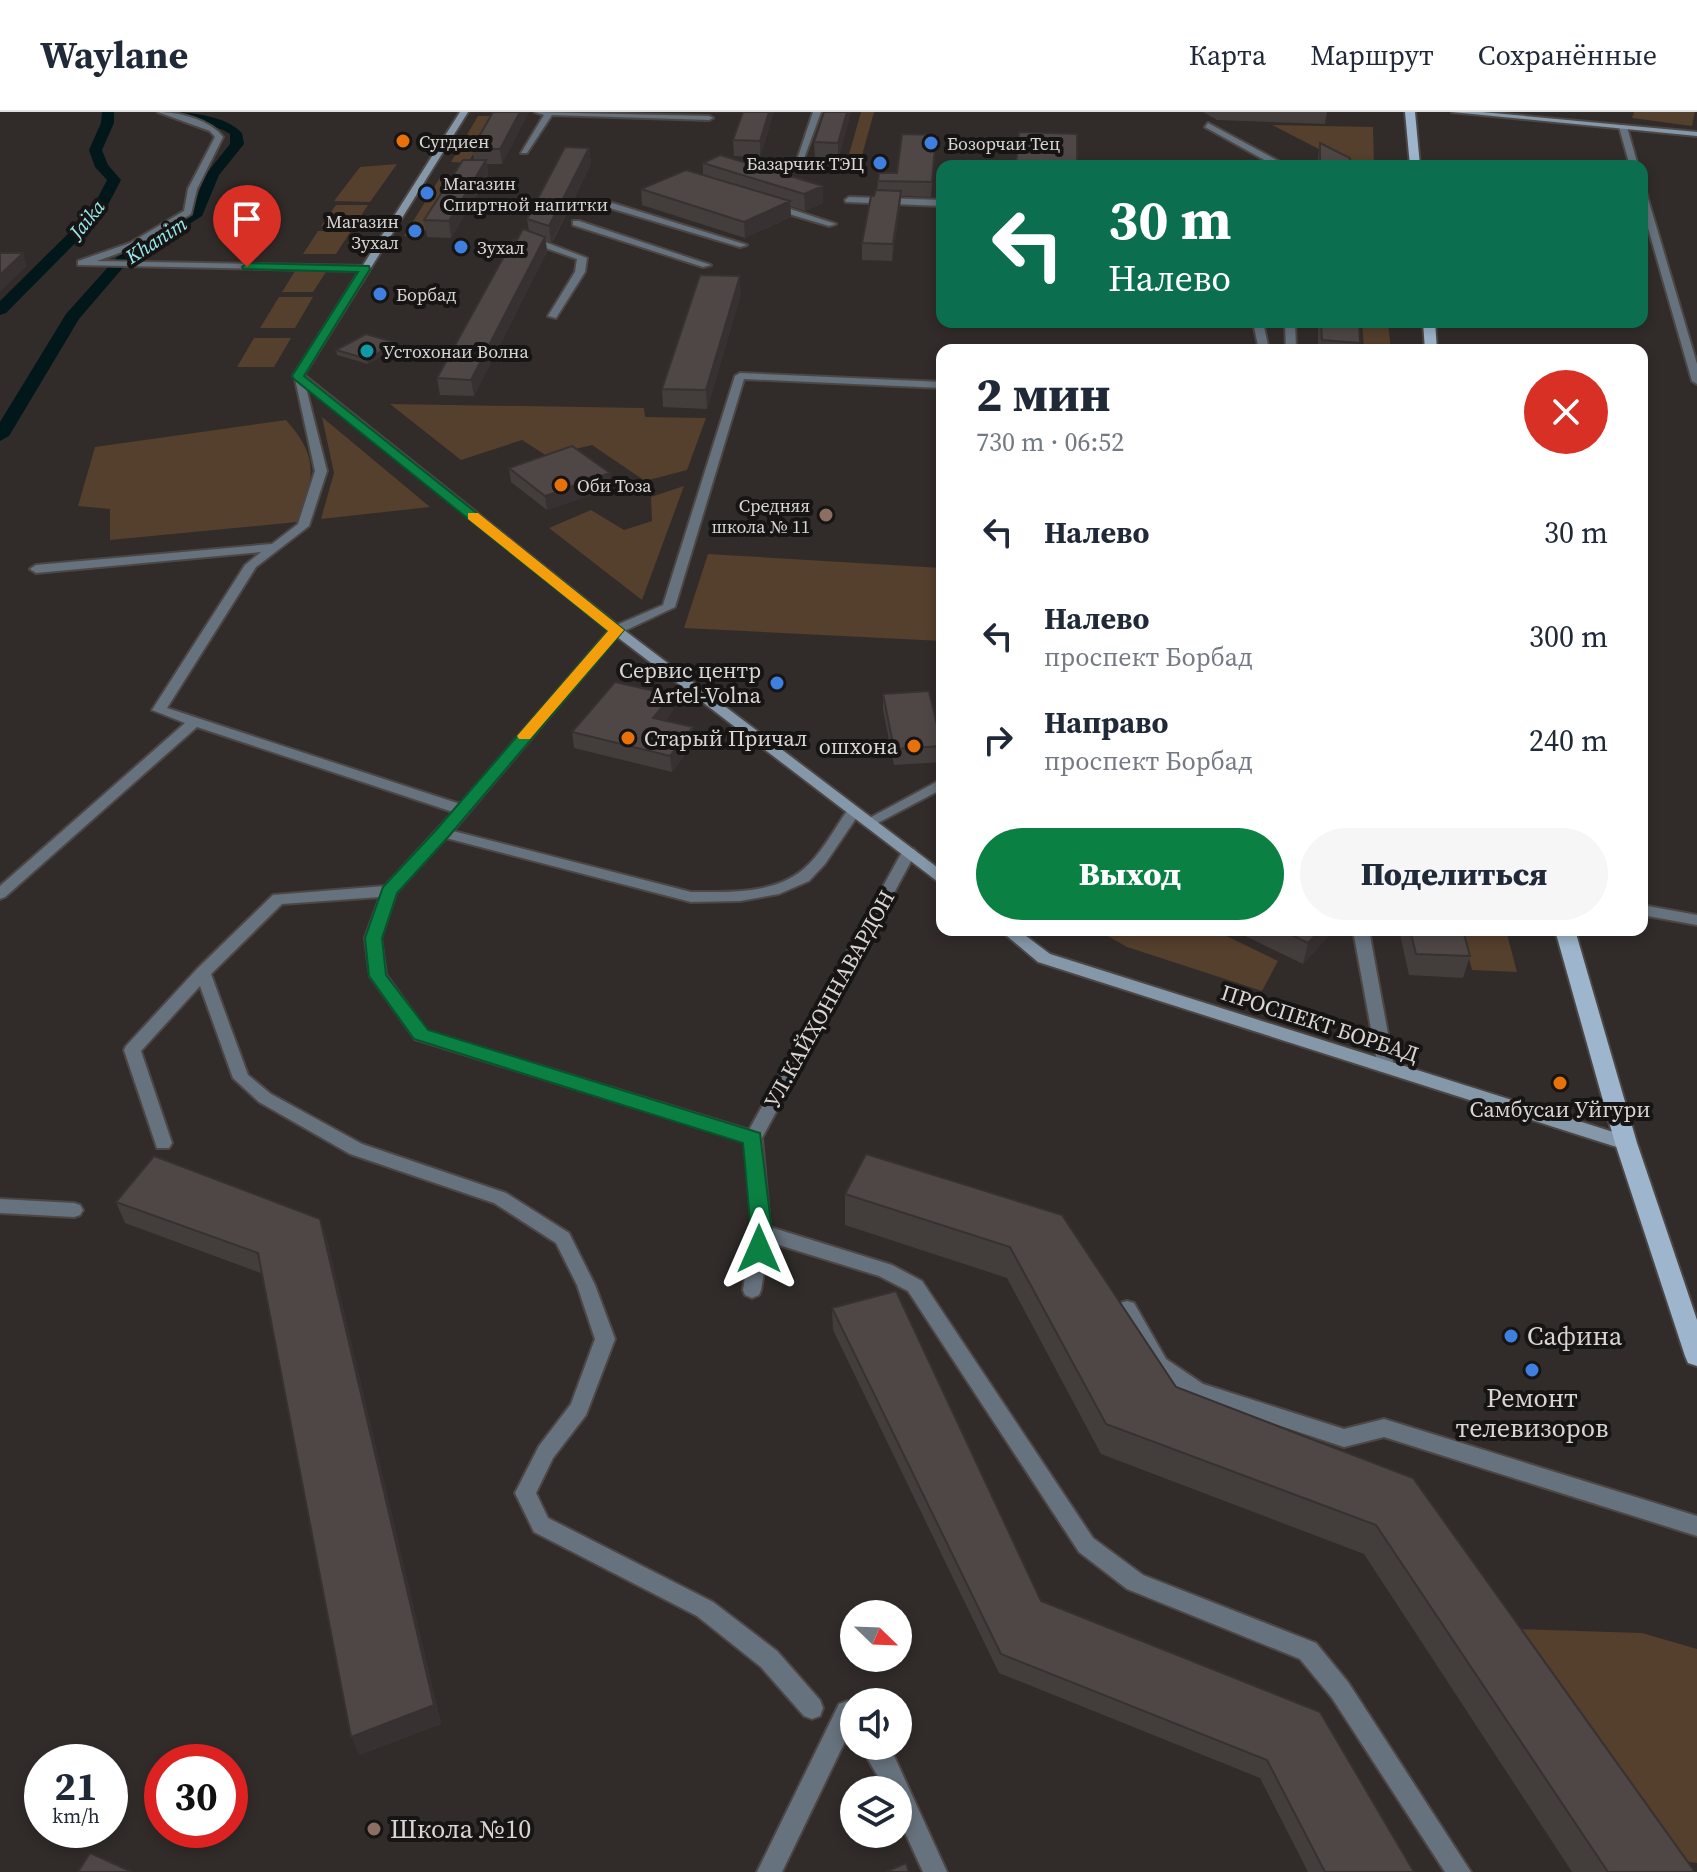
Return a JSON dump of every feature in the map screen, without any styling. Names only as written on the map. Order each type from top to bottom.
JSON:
[{"type":"main road","points":[[1410,112],[1414,160]]},
{"type":"main road","points":[[1567,936],[1626,1143],[1697,1356]]},
{"type":"street","points":[[162,112],[213,129],[219,137],[189,190],[188,212],[133,245],[81,263],[365,269]]},
{"type":"street","points":[[460,809],[159,710],[251,565],[303,526],[321,471],[298,376],[464,112]]},
{"type":"street","points":[[539,112],[711,116],[605,112]]},
{"type":"street","points":[[524,151],[550,112]]},
{"type":"street","points":[[799,161],[817,112]]},
{"type":"street","points":[[1456,112],[1697,134]]},
{"type":"street","points":[[1208,125],[1270,160]]},
{"type":"street","points":[[1623,127],[1632,160]]},
{"type":"street","points":[[849,200],[936,203]]},
{"type":"street","points":[[756,201],[832,224]]},
{"type":"street","points":[[606,204],[743,245]]},
{"type":"street","points":[[1648,213],[1697,381]]},
{"type":"street","points":[[576,223],[706,265]]},
{"type":"street","points":[[521,237],[582,258],[580,272],[553,316]]},
{"type":"street","points":[[298,376],[616,630],[936,873]]},
{"type":"street","points":[[752,1290],[761,1232],[753,1138],[421,1035],[378,976],[373,938],[389,891],[443,833],[460,809],[616,630],[669,607],[740,376],[936,385]]},
{"type":"street","points":[[36,569],[275,547]]},
{"type":"street","points":[[0,894],[194,722]]},
{"type":"street","points":[[869,822],[936,786]]},
{"type":"street","points":[[443,833],[691,897],[734,897],[773,892],[813,870],[854,811]]},
{"type":"street","name":"УЛ.КАЙҲОННАВАРДОН","points":[[753,1138],[909,852]]},
{"type":"street","points":[[163,1143],[132,1050],[203,973],[278,899],[389,891]]},
{"type":"street","points":[[1648,911],[1697,920]]},
{"type":"street","name":"ПРОСПЕКТ БОРБАД","points":[[1016,936],[1044,958],[1626,1143]]},
{"type":"street","points":[[1362,936],[1386,1067]]},
{"type":"street","points":[[203,973],[241,1078],[265,1098],[356,1149],[500,1198],[563,1238],[586,1285],[605,1339],[579,1409],[546,1452],[525,1493],[541,1525],[705,1609],[769,1659],[812,1708]]},
{"type":"street","points":[[0,1206],[74,1210]]},
{"type":"street","points":[[761,1232],[885,1270],[915,1286],[1086,1545],[1135,1582],[1308,1651],[1340,1690],[1459,1872]]},
{"type":"street","points":[[1127,1309],[1159,1365],[1197,1390],[1344,1438],[1384,1428],[1697,1526]]},
{"type":"street","points":[[769,1872],[840,1736]]},
{"type":"street","points":[[912,1821],[935,1872]]},
{"type":"shaded area","points":[[861,112],[874,112],[861,159],[848,158]]},
{"type":"shaded area","points":[[1634,112],[1695,112],[1692,126],[1632,118]]},
{"type":"shaded area","points":[[478,116],[495,116],[468,163],[451,162]]},
{"type":"shaded area","points":[[1272,125],[1373,127],[1374,160],[1340,160]]},
{"type":"shaded area","points":[[397,164],[370,202],[334,201],[360,167]]},
{"type":"shaded area","points":[[441,176],[457,177],[422,236],[404,236]]},
{"type":"shaded area","points":[[336,205],[368,205],[354,227],[321,226]]},
{"type":"shaded area","points":[[318,231],[351,231],[336,254],[303,254]]},
{"type":"shaded area","points":[[295,271],[326,272],[313,292],[282,292]]},
{"type":"shaded area","points":[[279,297],[313,297],[295,328],[260,328]]},
{"type":"shaded area","points":[[1362,328],[1389,328],[1390,344],[1364,344]]},
{"type":"shaded area","points":[[254,338],[291,338],[274,367],[237,367]]},
{"type":"shaded area","points":[[390,404],[644,408],[645,417],[706,418],[687,470],[645,481],[592,445],[547,456],[522,440],[461,460]]},
{"type":"shaded area","points":[[322,417],[430,507],[321,519],[334,473]]},
{"type":"shaded area","points":[[286,420],[304,446],[311,469],[297,522],[110,540],[110,509],[78,506],[95,447]]},
{"type":"shaded area","points":[[684,486],[642,600],[549,528],[591,510],[624,530],[652,521],[651,497]]},
{"type":"shaded area","points":[[708,554],[936,568],[936,641],[684,628]]},
{"type":"shaded area","points":[[1108,936],[1226,936],[1278,961],[1262,991],[1127,947]]},
{"type":"shaded area","points":[[1464,936],[1508,936],[1517,972],[1472,970]]},
{"type":"shaded area","points":[[1514,1629],[1642,1633],[1697,1649],[1697,1863],[1664,1858]]},
{"type":"building","points":[[493,112],[520,112],[500,149],[472,149]]},
{"type":"building","points":[[743,112],[769,112],[760,141],[733,140]]},
{"type":"building","points":[[824,112],[847,112],[838,143],[814,142]]},
{"type":"building","points":[[1019,132],[1077,134],[1077,160],[1017,160]]},
{"type":"building","points":[[902,134],[936,135],[932,182],[878,181],[879,173],[897,173]]},
{"type":"building","points":[[1320,143],[1350,158],[1350,160],[1320,160]]},
{"type":"building","points":[[565,147],[589,148],[549,226],[527,219]]},
{"type":"building","points":[[720,155],[823,186],[804,194],[703,163]]},
{"type":"building","points":[[463,160],[486,160],[449,221],[424,220]]},
{"type":"building","points":[[686,170],[790,201],[744,222],[641,189]]},
{"type":"building","points":[[876,190],[901,191],[893,244],[862,243],[871,196]]},
{"type":"building","points":[[523,229],[545,237],[471,380],[437,378],[513,240],[517,240]]},
{"type":"building","points":[[0,253],[23,253],[0,275]]},
{"type":"building","points":[[700,275],[740,276],[706,390],[662,389]]},
{"type":"building","points":[[1321,328],[1359,328],[1360,343],[1322,340]]},
{"type":"building","name":"Устохонаи Волна","points":[[366,334],[397,343],[367,359],[336,350]]},
{"type":"building","points":[[572,446],[610,473],[545,496],[509,468]]},
{"type":"building","name":"Старый Причал","points":[[615,682],[672,695],[653,718],[693,727],[670,756],[572,732]]},
{"type":"building","points":[[929,691],[936,721],[936,746],[894,749],[883,694]]},
{"type":"building","points":[[1294,936],[1314,936],[1308,943]]},
{"type":"building","points":[[1412,936],[1465,936],[1470,956],[1416,954]]},
{"type":"building","points":[[866,1154],[1062,1215],[1176,1387],[1413,1478],[1695,1872],[1608,1872],[1376,1525],[1106,1424],[1010,1247],[845,1194]]},
{"type":"building","points":[[154,1156],[320,1219],[434,1705],[351,1737],[258,1253],[116,1202]]},
{"type":"building","points":[[896,1291],[1041,1601],[1320,1712],[1414,1872],[1325,1872],[1267,1760],[1001,1654],[832,1308]]},
{"type":"building","points":[[90,1853],[132,1872],[78,1872]]},
{"type":"building","points":[[906,1863],[909,1872],[886,1872]]},
{"type":"waterway","name":"Jaika","points":[[0,310],[97,213],[114,180],[102,167],[95,150],[105,132],[108,112]]},
{"type":"waterway","name":"Khanim","points":[[0,436],[72,317],[122,260],[197,213],[213,174],[237,144],[236,133],[228,127],[175,112]]},
{"type":"slow traffic","points":[[473,516],[616,630],[524,736]]},
{"type":"place","name":"Сугдиен","points":[[403,141]]},
{"type":"place","name":"Бозорчаи Тец","points":[[931,143]]},
{"type":"place","name":"Базарчик ТЭЦ","points":[[880,163]]},
{"type":"place","name":"Магазин Спиртной напитки","points":[[427,193]]},
{"type":"place","name":"Магазин Зухал","points":[[415,231]]},
{"type":"place","name":"Зухал","points":[[461,247]]},
{"type":"place","name":"Борбад","points":[[380,294]]},
{"type":"place","name":"Устохонаи Волна","points":[[367,351]]},
{"type":"place","name":"Оби Тоза","points":[[561,485]]},
{"type":"place","name":"Средняя школа № 11","points":[[826,515]]},
{"type":"place","name":"Сервис центр Artel-Volna","points":[[777,683]]},
{"type":"place","name":"Старый Причал","points":[[628,738]]},
{"type":"place","name":"ошхона","points":[[914,746]]},
{"type":"place","name":"Самбусаи Уйгури","points":[[1560,1083]]},
{"type":"place","name":"Сафина","points":[[1511,1336]]},
{"type":"place","name":"Ремонт телевизоров","points":[[1532,1370]]},
{"type":"place","name":"Школа №10","points":[[374,1829]]},
{"type":"route","points":[[247,267],[365,269],[298,376],[616,630],[460,809],[443,833],[389,891],[373,938],[378,976],[392,1000],[421,1035],[753,1138],[761,1232],[759,1249]]}]
